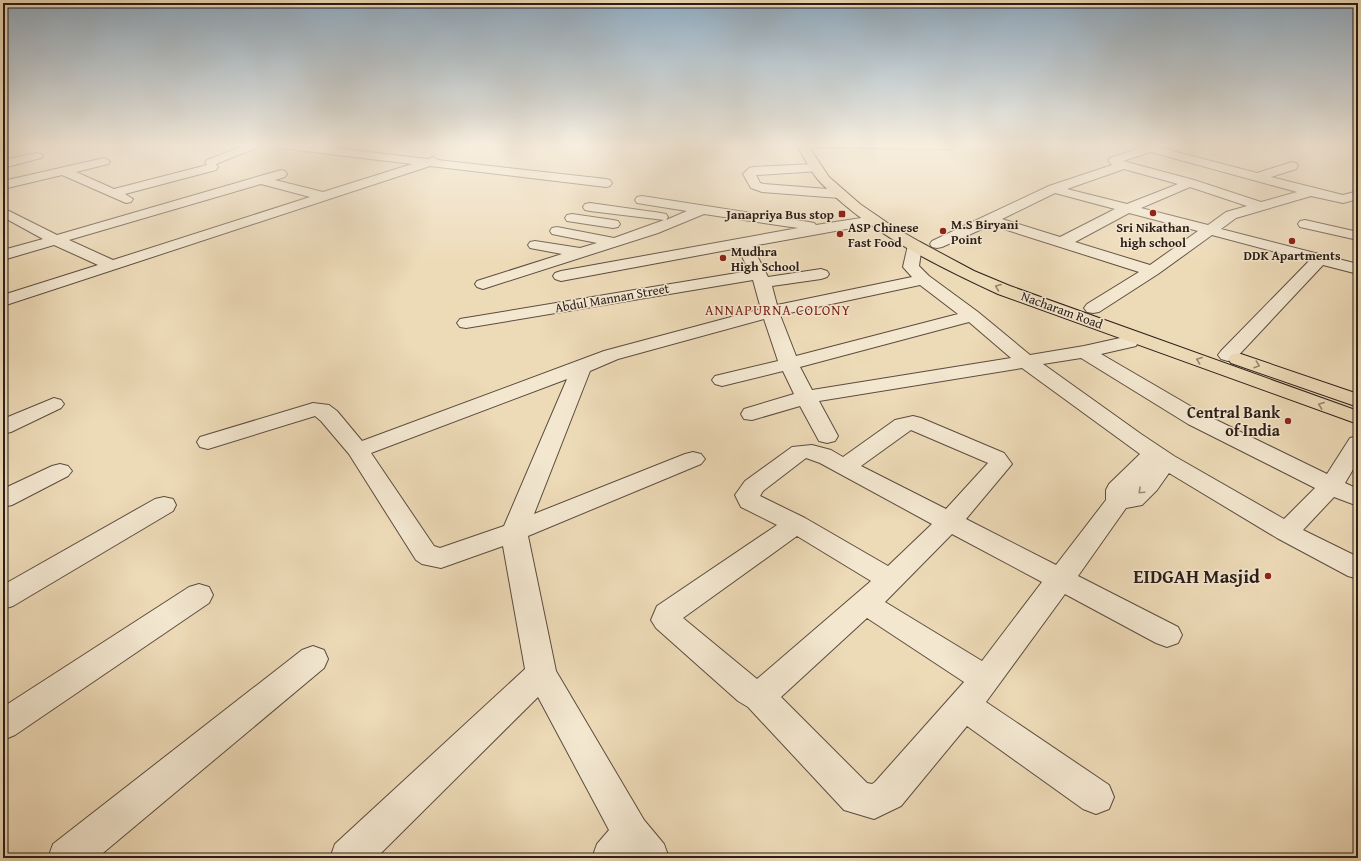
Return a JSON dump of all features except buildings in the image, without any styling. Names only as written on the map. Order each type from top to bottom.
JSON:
[{"type":"main road","name":"Nacharam Road","points":[[830,184],[855,207],[915,245],[968,274],[1004,290],[1358,418]]},
{"type":"main road","name":"Nacharam Road","points":[[848,184],[856,193],[891,218],[937,244],[1000,273],[1093,308],[1358,401]]},
{"type":"street","points":[[92,184],[154,212]]},
{"type":"street","points":[[112,193],[142,184]]},
{"type":"street","points":[[3,255],[248,184]]},
{"type":"street","points":[[277,184],[325,197]]},
{"type":"street","points":[[3,301],[363,184]]},
{"type":"street","points":[[755,184],[762,188],[840,194]]},
{"type":"street","points":[[790,184],[793,190]]},
{"type":"street","points":[[937,244],[1054,189],[1068,184]]},
{"type":"street","points":[[1061,243],[1126,209],[1187,184]]},
{"type":"street","points":[[1194,184],[1260,206]]},
{"type":"street","points":[[1284,184],[1343,199],[1358,195]]},
{"type":"street","points":[[1054,189],[1265,245],[1269,242],[1320,259],[1358,269]]},
{"type":"street","points":[[1093,308],[1152,271],[1231,215],[1312,192]]},
{"type":"street","points":[[642,200],[824,228]]},
{"type":"street","points":[[590,206],[680,219]]},
{"type":"street","points":[[483,284],[653,230],[704,209]]},
{"type":"street","points":[[3,212],[56,240],[113,266]]},
{"type":"street","points":[[572,218],[653,230]]},
{"type":"street","points":[[561,276],[874,220]]},
{"type":"street","points":[[990,220],[1152,271]]},
{"type":"street","points":[[1305,224],[1358,236]]},
{"type":"street","points":[[557,231],[617,242]]},
{"type":"street","points":[[744,244],[761,278],[770,312],[790,364],[827,436]]},
{"type":"street","points":[[536,245],[582,253]]},
{"type":"street","points":[[915,245],[911,267],[923,279],[972,316],[1027,362],[1160,457],[1286,532],[1358,569]]},
{"type":"street","points":[[1294,251],[1314,253],[1348,250]]},
{"type":"street","points":[[517,258],[547,263]]},
{"type":"street","points":[[1228,355],[1320,259]]},
{"type":"street","name":"Abdul Mannan Street","points":[[466,323],[761,278],[821,274]]},
{"type":"street","points":[[358,450],[611,355],[770,312],[923,279]]},
{"type":"street","points":[[722,380],[790,364],[972,316]]},
{"type":"street","points":[[752,414],[806,397],[1027,362],[1129,342]]},
{"type":"street","points":[[1084,352],[1196,419],[1358,498]]},
{"type":"street","points":[[582,367],[514,532],[541,673],[631,850]]},
{"type":"street","points":[[3,427],[54,404]]},
{"type":"street","points":[[208,442],[313,409],[321,410],[329,416],[358,450],[425,553],[431,557],[441,558],[514,532],[693,459]]},
{"type":"street","points":[[759,697],[891,580],[949,522],[1000,464],[996,458],[913,423],[903,425],[844,467]]},
{"type":"street","points":[[1286,532],[1331,486],[1358,443]]},
{"type":"street","points":[[891,580],[796,524],[750,501],[747,495],[754,486],[800,452],[809,450],[1167,635]]},
{"type":"street","points":[[796,524],[667,614],[666,620],[749,691],[759,697],[857,798],[874,802],[888,794],[986,680],[1118,501],[1133,499],[1148,485],[1160,457]]},
{"type":"street","points":[[3,499],[60,471]]},
{"type":"street","points":[[3,598],[164,505]]},
{"type":"street","points":[[3,725],[200,595]]},
{"type":"street","points":[[865,603],[986,680]]},
{"type":"street","points":[[67,858],[313,660]]},
{"type":"street","points":[[349,858],[541,673]]},
{"type":"street","points":[[964,705],[1096,797]]},
{"type":"place","name":"Sri Nikathan high school","points":[[1153,213]]},
{"type":"place","name":"Janapriya Bus stop","points":[[842,214]]},
{"type":"place","name":"M.S Biryani Point","points":[[943,231]]},
{"type":"place","name":"ASP Chinese Fast Food","points":[[840,234]]},
{"type":"place","name":"DDK Apartments","points":[[1292,241]]},
{"type":"place","name":"Mudhra High School","points":[[723,258]]},
{"type":"place","name":"Central Bank of India","points":[[1288,421]]},
{"type":"place","name":"EIDGAH Masjid","points":[[1268,576]]},
{"type":"district","name":"ANNAPURNA COLONY","points":[[778,310]]}]
